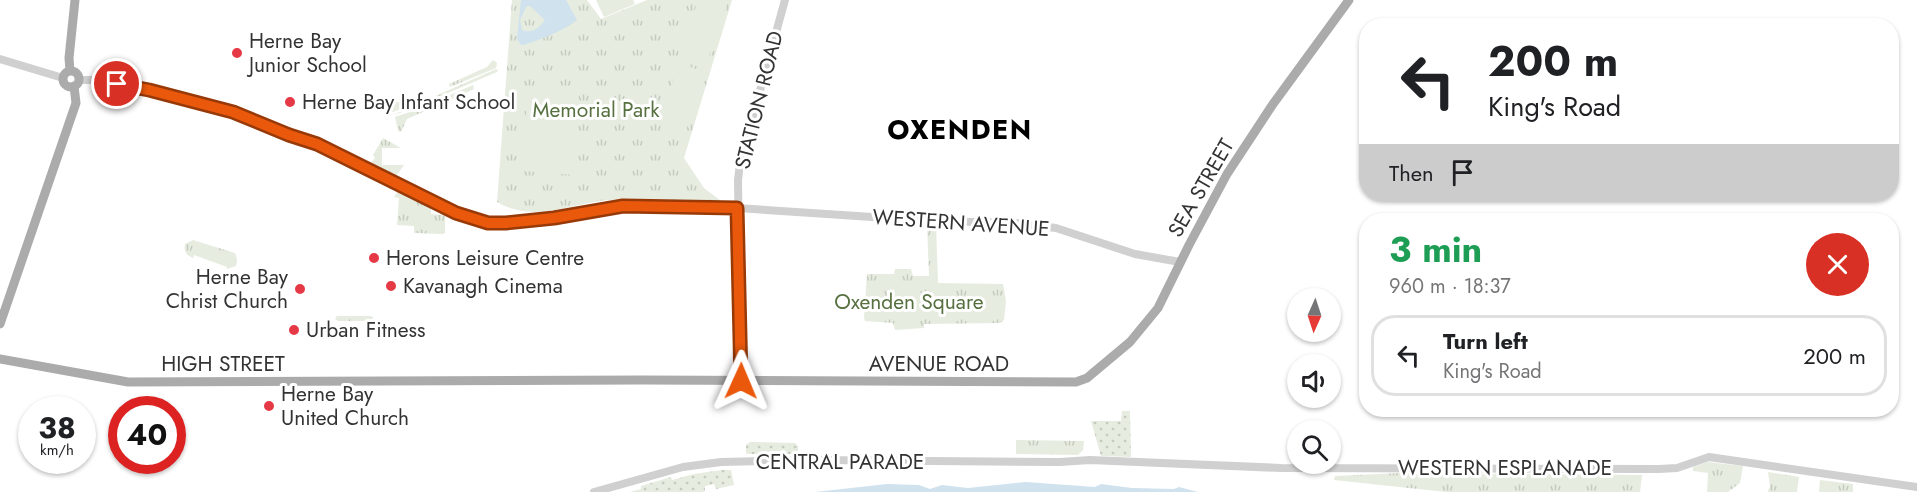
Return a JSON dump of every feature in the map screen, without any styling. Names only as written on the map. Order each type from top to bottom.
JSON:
[{"type":"main road","points":[[75,0],[67,86],[76,83]]},
{"type":"main road","name":"SEA STREET","points":[[1076,382],[1087,378],[1116,354],[1145,325],[1164,298],[1180,262],[1227,174],[1349,0]]},
{"type":"main road","points":[[0,324],[76,103],[77,74],[67,75]]},
{"type":"main road","name":"HIGH STREET","points":[[0,359],[128,382],[741,381]]},
{"type":"main road","name":"AVENUE ROAD","points":[[741,381],[1076,382]]},
{"type":"street","name":"STATION ROAD","points":[[741,381],[737,208],[740,163],[784,0]]},
{"type":"street","points":[[0,59],[67,75]]},
{"type":"street","name":"WESTERN AVENUE","points":[[76,83],[96,80],[149,90],[233,112],[317,144],[456,213],[488,223],[554,218],[623,206],[737,208],[933,221],[1015,223],[1056,228],[1135,254],[1180,262]]},
{"type":"street","name":"WESTERN ESPLANADE","points":[[1090,460],[1281,468],[1659,469],[1677,468],[1709,457],[1917,487]]},
{"type":"street","name":"CENTRAL PARADE","points":[[594,492],[683,467],[720,462],[815,460],[1060,462],[1090,460]]},
{"type":"green space","name":"Memorial Park","points":[[512,0],[587,0],[601,19],[647,0],[732,0],[684,158],[704,188],[725,204],[624,199],[539,212],[511,208],[497,202]]},
{"type":"green space","points":[[596,0],[633,0],[635,4],[604,17]]},
{"type":"green space","points":[[698,0],[728,1],[718,30],[691,21]]},
{"type":"green space","points":[[689,27],[716,36],[706,65],[679,56]]},
{"type":"green space","points":[[493,60],[497,63],[496,68],[450,87],[449,84],[487,67]]},
{"type":"green space","points":[[679,63],[705,72],[686,131],[659,121]]},
{"type":"green space","points":[[496,69],[497,72],[393,115]]},
{"type":"green space","points":[[473,85],[474,89],[407,119],[401,132],[398,131],[395,117]]},
{"type":"green space","points":[[528,90],[579,93],[574,175],[522,171]]},
{"type":"green space","points":[[416,98],[418,102],[393,112],[390,112],[385,100],[404,103]]},
{"type":"green space","points":[[383,138],[401,148],[382,148],[382,165],[404,165],[397,175],[371,163]]},
{"type":"green space","points":[[398,190],[431,207],[431,214],[445,215],[445,233],[414,233],[414,226],[397,225],[399,198],[394,197]]},
{"type":"green space","name":"Oxenden Square","points":[[927,224],[936,224],[938,283],[1003,284],[1006,301],[1004,320],[1000,323],[924,324],[924,328],[895,330],[893,323],[865,321],[867,274],[894,274],[895,269],[911,269],[913,276],[929,276]]},
{"type":"green space","points":[[193,240],[235,253],[236,266],[227,269],[227,267],[194,255],[193,258],[191,257],[185,251],[185,244]]},
{"type":"green space","points":[[337,316],[373,317],[372,321],[338,321],[335,319]]},
{"type":"green space","points":[[1122,411],[1130,411],[1131,457],[1101,456],[1091,421],[1121,421]]},
{"type":"green space","points":[[1016,440],[1084,441],[1083,450],[1078,455],[1016,454]]},
{"type":"green space","points":[[750,442],[795,443],[798,446],[798,454],[748,454],[746,445]]},
{"type":"green space","points":[[1708,462],[1743,466],[1740,483],[1728,492],[1707,492],[1708,473],[1693,471],[1693,467]]},
{"type":"green space","points":[[731,470],[734,485],[716,489],[714,484],[705,486],[705,491],[702,492],[630,492],[641,489],[641,486],[671,477],[672,480]]},
{"type":"green space","points":[[1768,472],[1799,477],[1797,492],[1768,492],[1770,486]]},
{"type":"green space","points":[[1399,473],[1642,475],[1640,492],[1446,492],[1334,480],[1335,476]]},
{"type":"green space","points":[[1820,480],[1853,484],[1853,492],[1819,492]]},
{"type":"water","points":[[521,0],[566,0],[577,20],[534,42],[521,45],[517,39]],"holes":[[[530,6],[545,20],[535,29],[526,31],[522,30],[520,20],[526,7]]]},
{"type":"water","points":[[1026,482],[1095,487],[1101,484],[1132,488],[1174,489],[1179,487],[1198,492],[815,492],[887,484],[919,485],[930,489],[942,485],[968,488]]},
{"type":"place","name":"Herne Bay Junior School","points":[[237,53]]},
{"type":"place","name":"Herne Bay Infant School","points":[[290,102]]},
{"type":"place","name":"Herons Leisure Centre","points":[[374,258]]},
{"type":"place","name":"Kavanagh Cinema","points":[[391,286]]},
{"type":"place","name":"Herne Bay Christ Church","points":[[300,289]]},
{"type":"place","name":"Urban Fitness","points":[[294,330]]},
{"type":"place","name":"Herne Bay United Church","points":[[269,406]]},
{"type":"district","name":"OXENDEN","points":[[960,130]]},
{"type":"route","points":[[117,84],[217,106],[317,144],[456,213],[488,223],[554,218],[623,206],[737,208],[741,381]]}]
